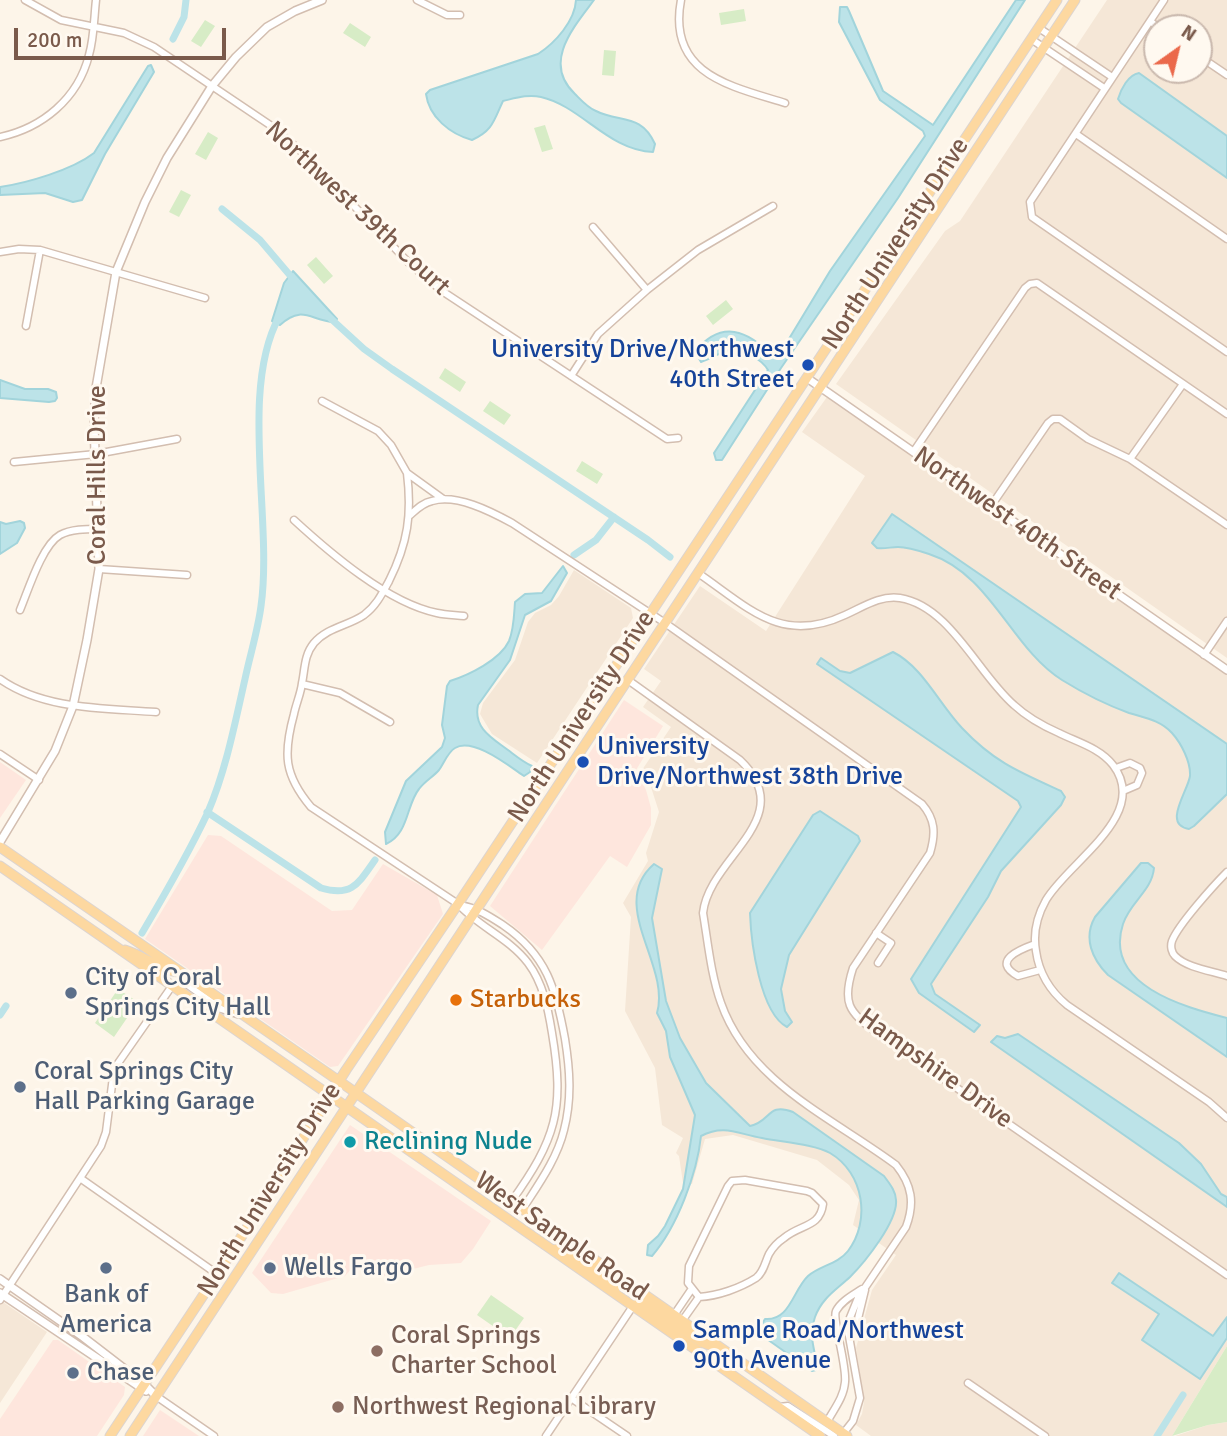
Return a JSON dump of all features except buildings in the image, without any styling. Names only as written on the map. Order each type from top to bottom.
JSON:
[{"type":"main road","name":"North University Drive","points":[[110,1436],[228,1258],[339,1081],[1057,0]]},
{"type":"main road","name":"North University Drive","points":[[130,1436],[1075,0]]},
{"type":"main road","points":[[543,775],[559,785]]},
{"type":"main road","points":[[533,790],[549,800]]},
{"type":"main road","name":"West Sample Road","points":[[0,848],[339,1081],[827,1422],[842,1436]]},
{"type":"main road","name":"West Sample Road","points":[[0,866],[820,1436]]},
{"type":"main road","points":[[116,947],[138,954],[164,971],[180,973]]},
{"type":"main road","points":[[548,1247],[569,1253],[618,1286],[627,1283]]},
{"type":"main road","points":[[227,1287],[228,1258]]},
{"type":"main road","points":[[217,1274],[220,1279],[220,1297]]},
{"type":"main road","points":[[633,1306],[640,1303],[647,1305],[701,1342],[721,1349]]},
{"type":"street","name":"Northwest 39th Court","points":[[25,0],[61,20],[124,33],[154,47],[270,125],[303,153],[408,263],[442,291],[667,439],[678,438]]},
{"type":"street","points":[[0,137],[16,134],[35,125],[54,112],[69,95],[82,75],[89,54],[96,0]]},
{"type":"street","name":"Coral Hills Drive","points":[[0,842],[55,751],[74,706],[99,569],[94,423],[96,388],[116,272],[145,202],[167,158],[212,86],[236,57],[267,27],[322,0]]},
{"type":"street","points":[[417,0],[447,15],[460,15]]},
{"type":"street","points":[[681,0],[679,28],[688,54],[698,66],[723,82],[785,103]]},
{"type":"street","points":[[1039,28],[1112,77]]},
{"type":"street","points":[[1143,32],[1030,202],[1029,209],[1032,217],[1227,352]]},
{"type":"street","points":[[1031,39],[1104,88]]},
{"type":"street","points":[[1076,134],[1227,239]]},
{"type":"street","points":[[571,376],[598,334],[647,290],[698,250],[773,206]]},
{"type":"street","points":[[593,227],[647,290]]},
{"type":"street","points":[[26,326],[40,250]]},
{"type":"street","points":[[0,252],[40,250],[205,298]]},
{"type":"street","points":[[914,451],[1030,284],[1037,284],[1227,414]]},
{"type":"street","name":"Northwest 40th Street","points":[[807,378],[1227,670]]},
{"type":"street","points":[[1130,459],[1183,384]]},
{"type":"street","points":[[322,401],[378,431],[391,444],[407,473],[443,499]]},
{"type":"street","points":[[991,506],[1048,423],[1053,419],[1060,419],[1088,439],[1130,459],[1227,525]]},
{"type":"street","points":[[14,462],[96,454],[177,439]]},
{"type":"street","points":[[407,473],[409,516],[403,549],[384,590],[374,607],[362,617],[327,631],[312,645],[303,665],[302,684],[287,749],[288,770],[297,790],[311,807],[458,904],[471,919],[513,947],[528,964],[544,993],[558,1070],[558,1104],[547,1144],[533,1171],[511,1202]]},
{"type":"street","points":[[409,516],[430,501],[443,499]]},
{"type":"street","name":"Hampshire Drive","points":[[443,499],[493,513],[665,623],[922,804],[929,812],[934,825],[935,839],[930,852],[853,968],[848,983],[850,1009],[858,1019],[1227,1275]]},
{"type":"street","points":[[294,520],[325,548],[384,590],[435,612],[464,616]]},
{"type":"street","points":[[20,610],[54,539],[69,532],[99,529]]},
{"type":"street","points":[[99,569],[187,575]]},
{"type":"street","points":[[698,573],[763,617],[789,627],[802,628],[829,622],[870,602],[883,599],[897,598],[926,607],[943,622],[1013,705],[1040,724],[1095,749],[1109,760],[1116,768],[1123,791],[1117,817],[1047,898],[1037,921],[1035,944],[1040,970],[1052,992],[1067,1005],[1209,1102],[1227,1118]]},
{"type":"street","points":[[1204,655],[1227,621]]},
{"type":"street","points":[[0,679],[33,696],[74,706],[156,712]]},
{"type":"street","points":[[628,680],[740,760],[755,777],[762,798],[756,821],[704,905],[715,984],[727,1021],[757,1064],[785,1087],[896,1165],[908,1182],[912,1202],[906,1227],[866,1286],[835,1312],[845,1370],[845,1387],[827,1422]]},
{"type":"street","points":[[302,684],[340,693],[390,722]]},
{"type":"street","points":[[0,754],[39,780]]},
{"type":"street","points":[[1116,768],[1130,763],[1140,768],[1142,773],[1137,785],[1123,791]]},
{"type":"street","points":[[1227,872],[1194,910],[1172,942],[1173,954],[1182,961],[1227,976]]},
{"type":"street","points":[[458,904],[478,908],[521,938],[540,960],[556,992],[570,1068],[569,1106],[558,1149],[522,1210]]},
{"type":"street","points":[[500,937],[507,928]]},
{"type":"street","points":[[876,933],[891,943]]},
{"type":"street","points":[[878,963],[897,934]]},
{"type":"street","points":[[1035,944],[1016,951],[1009,957],[1007,965],[1012,973],[1018,976],[1040,970]]},
{"type":"street","points":[[143,1386],[1,1296],[104,1141],[114,1069],[172,986],[185,983],[221,1009],[242,1016]]},
{"type":"street","points":[[544,993],[556,992]]},
{"type":"street","points":[[558,1070],[570,1068]]},
{"type":"street","points":[[547,1144],[558,1149]]},
{"type":"street","points":[[80,1178],[217,1274]]},
{"type":"street","points":[[678,1318],[699,1297],[721,1294],[761,1274],[776,1244],[795,1230],[819,1219],[822,1204],[807,1191],[745,1180],[732,1181],[689,1266],[687,1276],[691,1290],[699,1297]]},
{"type":"street","points":[[0,1279],[214,1436]]},
{"type":"street","points":[[839,1335],[850,1334],[856,1327],[866,1286]]},
{"type":"street","points":[[678,1318],[691,1290]]},
{"type":"street","points":[[546,1436],[633,1306]]},
{"type":"street","points":[[779,1407],[788,1406],[842,1436],[856,1413],[860,1398],[850,1334]]},
{"type":"street","points":[[968,1383],[1045,1436]]},
{"type":"street","points":[[571,1398],[627,1436]]},
{"type":"shaded area","points":[[1107,0],[1227,0],[1227,658],[836,384],[945,231],[960,221]]},
{"type":"shaded area","points":[[827,397],[1227,675],[1227,1346],[1172,1436],[871,1436],[856,1425],[864,1402],[856,1348],[872,1290],[896,1255],[853,1225],[859,1200],[849,1185],[817,1160],[733,1135],[705,1139],[692,1184],[683,1183],[679,1156],[676,1153],[683,1138],[662,1125],[655,1068],[625,1011],[631,917],[623,903],[648,861],[646,853],[659,812],[642,770],[671,727],[643,707],[661,681],[644,669],[700,586],[766,631],[865,476],[802,432]]},
{"type":"shaded area","points":[[574,570],[631,608],[633,618],[537,763],[492,734],[480,714],[483,703],[515,660],[528,622],[535,613],[551,605],[559,596]]},
{"type":"shaded area","points":[[624,700],[663,726],[636,770],[651,808],[651,825],[627,867],[610,856],[542,950],[490,906]]},
{"type":"shaded area","points":[[0,762],[26,780],[0,818]]},
{"type":"shaded area","points":[[208,835],[221,836],[332,911],[352,910],[383,864],[437,895],[443,914],[338,1066],[330,1067],[145,939]]},
{"type":"shaded area","points":[[350,1125],[491,1221],[461,1263],[429,1265],[385,1276],[369,1263],[355,1265],[345,1276],[283,1294],[271,1293],[252,1273]]},
{"type":"shaded area","points":[[0,1300],[47,1332],[0,1403]]},
{"type":"shaded area","points":[[53,1340],[58,1340],[125,1387],[124,1395],[97,1436],[0,1436],[0,1419]]},
{"type":"shaded area","points":[[160,1410],[199,1436],[143,1436]]},
{"type":"shaded area","points":[[1227,1422],[1227,1436],[1175,1436],[1208,1425]]},
{"type":"green space","points":[[744,9],[746,21],[721,25],[719,13]]},
{"type":"green space","points":[[205,20],[215,26],[201,47],[191,41]]},
{"type":"green space","points":[[350,23],[371,37],[365,47],[343,33]]},
{"type":"green space","points":[[604,50],[616,51],[614,76],[602,75]]},
{"type":"green space","points":[[545,125],[553,149],[542,152],[534,128]]},
{"type":"green space","points":[[208,132],[218,138],[206,160],[195,154]]},
{"type":"green space","points":[[181,190],[191,195],[179,217],[169,212]]},
{"type":"green space","points":[[316,257],[333,276],[324,284],[307,265]]},
{"type":"green space","points":[[726,300],[733,309],[713,325],[706,316]]},
{"type":"green space","points":[[445,368],[466,382],[460,392],[439,378]]},
{"type":"green space","points":[[490,401],[511,415],[504,425],[483,411]]},
{"type":"green space","points":[[582,461],[603,474],[597,484],[576,471]]},
{"type":"green space","points":[[118,989],[138,1002],[114,1037],[95,1023]]},
{"type":"green space","points":[[491,1295],[524,1318],[510,1338],[477,1315]]},
{"type":"green space","points":[[1227,1346],[1227,1422],[1172,1436]]},
{"type":"water","points":[[576,0],[594,0],[564,46],[561,70],[565,82],[593,110],[629,120],[643,127],[655,144],[653,152],[637,150],[623,144],[569,109],[536,96],[503,101],[489,129],[472,140],[456,134],[436,117],[426,94],[430,90],[538,54],[563,31],[572,16]]},
{"type":"water","points":[[1016,0],[1025,0],[898,198],[781,368],[722,460],[716,460],[714,453],[768,370],[763,363],[744,351],[726,351],[701,362],[695,352],[715,335],[734,332],[754,340],[773,357],[781,352],[830,271],[925,136],[923,131],[880,100],[839,22],[840,7],[847,7],[883,91],[933,125]]},
{"type":"water","points":[[151,65],[154,72],[105,154],[82,200],[73,202],[45,193],[0,195],[0,187],[49,175],[94,153]]},
{"type":"water","points":[[1139,73],[1143,76],[1143,84],[1154,84],[1227,136],[1227,178],[1121,103],[1118,99],[1132,76]]},
{"type":"water","points":[[293,271],[337,319],[334,322],[307,315],[295,316],[280,325],[272,321],[284,283]]},
{"type":"water","points":[[0,380],[25,389],[48,389],[56,392],[57,398],[49,402],[0,398]]},
{"type":"water","points":[[892,514],[1227,744],[1227,794],[1194,826],[1189,829],[1181,826],[1177,821],[1177,814],[1190,771],[1185,753],[1172,733],[1157,722],[1112,706],[1062,680],[1028,650],[985,594],[950,564],[910,548],[877,548],[872,543]]},
{"type":"water","points":[[20,521],[25,528],[17,543],[0,554],[0,522],[6,524]]},
{"type":"water","points":[[563,566],[567,573],[551,601],[525,615],[510,660],[478,705],[478,720],[485,732],[532,766],[530,772],[524,776],[481,749],[471,746],[455,748],[439,770],[419,789],[399,833],[386,844],[385,832],[406,781],[442,747],[445,738],[442,725],[450,681],[475,671],[505,648],[511,636],[515,602],[525,594],[542,593]]},
{"type":"water","points":[[893,652],[913,667],[954,718],[985,750],[1020,772],[1061,791],[1065,797],[1061,805],[1001,871],[988,897],[931,984],[935,994],[980,1025],[974,1032],[919,993],[911,979],[1021,807],[1018,801],[817,664],[821,658],[840,671],[850,673]]},
{"type":"water","points":[[820,811],[858,836],[860,841],[789,955],[781,989],[785,1011],[792,1022],[787,1027],[770,1007],[764,992],[755,958],[750,913],[813,815]]},
{"type":"water","points":[[1141,863],[1148,863],[1154,868],[1149,883],[1123,924],[1120,945],[1125,963],[1136,978],[1151,990],[1170,1000],[1227,1018],[1227,1057],[1108,975],[1094,955],[1090,933],[1095,917]]},
{"type":"water","points":[[654,864],[662,869],[652,918],[666,1001],[680,1038],[706,1083],[750,1126],[778,1109],[793,1112],[884,1176],[895,1193],[892,1219],[872,1252],[818,1310],[812,1331],[816,1370],[812,1371],[757,1332],[765,1319],[780,1315],[786,1310],[808,1276],[844,1255],[855,1239],[861,1212],[857,1185],[841,1162],[830,1153],[806,1145],[724,1130],[701,1136],[695,1167],[677,1215],[652,1256],[647,1255],[648,1245],[665,1226],[683,1189],[695,1115],[670,1057],[666,1031],[657,1013],[659,994],[656,975],[638,917],[637,898],[641,880]]},
{"type":"water","points":[[1018,1034],[1179,1143],[1201,1164],[1221,1194],[1227,1197],[1227,1207],[991,1042],[997,1036],[1005,1038]]},
{"type":"water","points":[[1119,1273],[1213,1336],[1227,1317],[1227,1338],[1200,1379],[1142,1340],[1159,1314],[1112,1283]]},
{"type":"waterway","points":[[173,39],[184,17],[186,0]]},
{"type":"waterway","points":[[222,209],[260,240],[294,280]]},
{"type":"waterway","points":[[328,316],[364,349],[392,369],[670,557]]},
{"type":"waterway","points":[[142,933],[208,812],[230,746],[256,633],[264,572],[259,418],[261,381],[267,347],[279,317]]},
{"type":"waterway","points":[[574,555],[596,540],[614,517]]},
{"type":"waterway","points":[[207,812],[321,888],[340,891],[353,886],[375,860]]},
{"type":"waterway","points":[[0,1015],[6,1006]]},
{"type":"waterway","points":[[1157,1436],[1183,1395]]},
{"type":"place","name":"University Drive/Northwest 40th Street","points":[[808,365]]},
{"type":"place","name":"University Drive/Northwest 38th Drive","points":[[583,762]]},
{"type":"place","name":"City of Coral Springs City Hall","points":[[71,993]]},
{"type":"place","name":"Starbucks","points":[[456,1000]]},
{"type":"place","name":"Coral Springs City Hall Parking Garage","points":[[20,1087]]},
{"type":"place","name":"Reclining Nude","points":[[350,1142]]},
{"type":"place","name":"Bank of America","points":[[106,1268]]},
{"type":"place","name":"Wells Fargo","points":[[270,1268]]},
{"type":"place","name":"Sample Road/Northwest 90th Avenue","points":[[679,1346]]},
{"type":"place","name":"Coral Springs Charter School","points":[[377,1351]]},
{"type":"place","name":"Chase","points":[[73,1373]]},
{"type":"place","name":"Northwest Regional Library","points":[[338,1407]]}]
